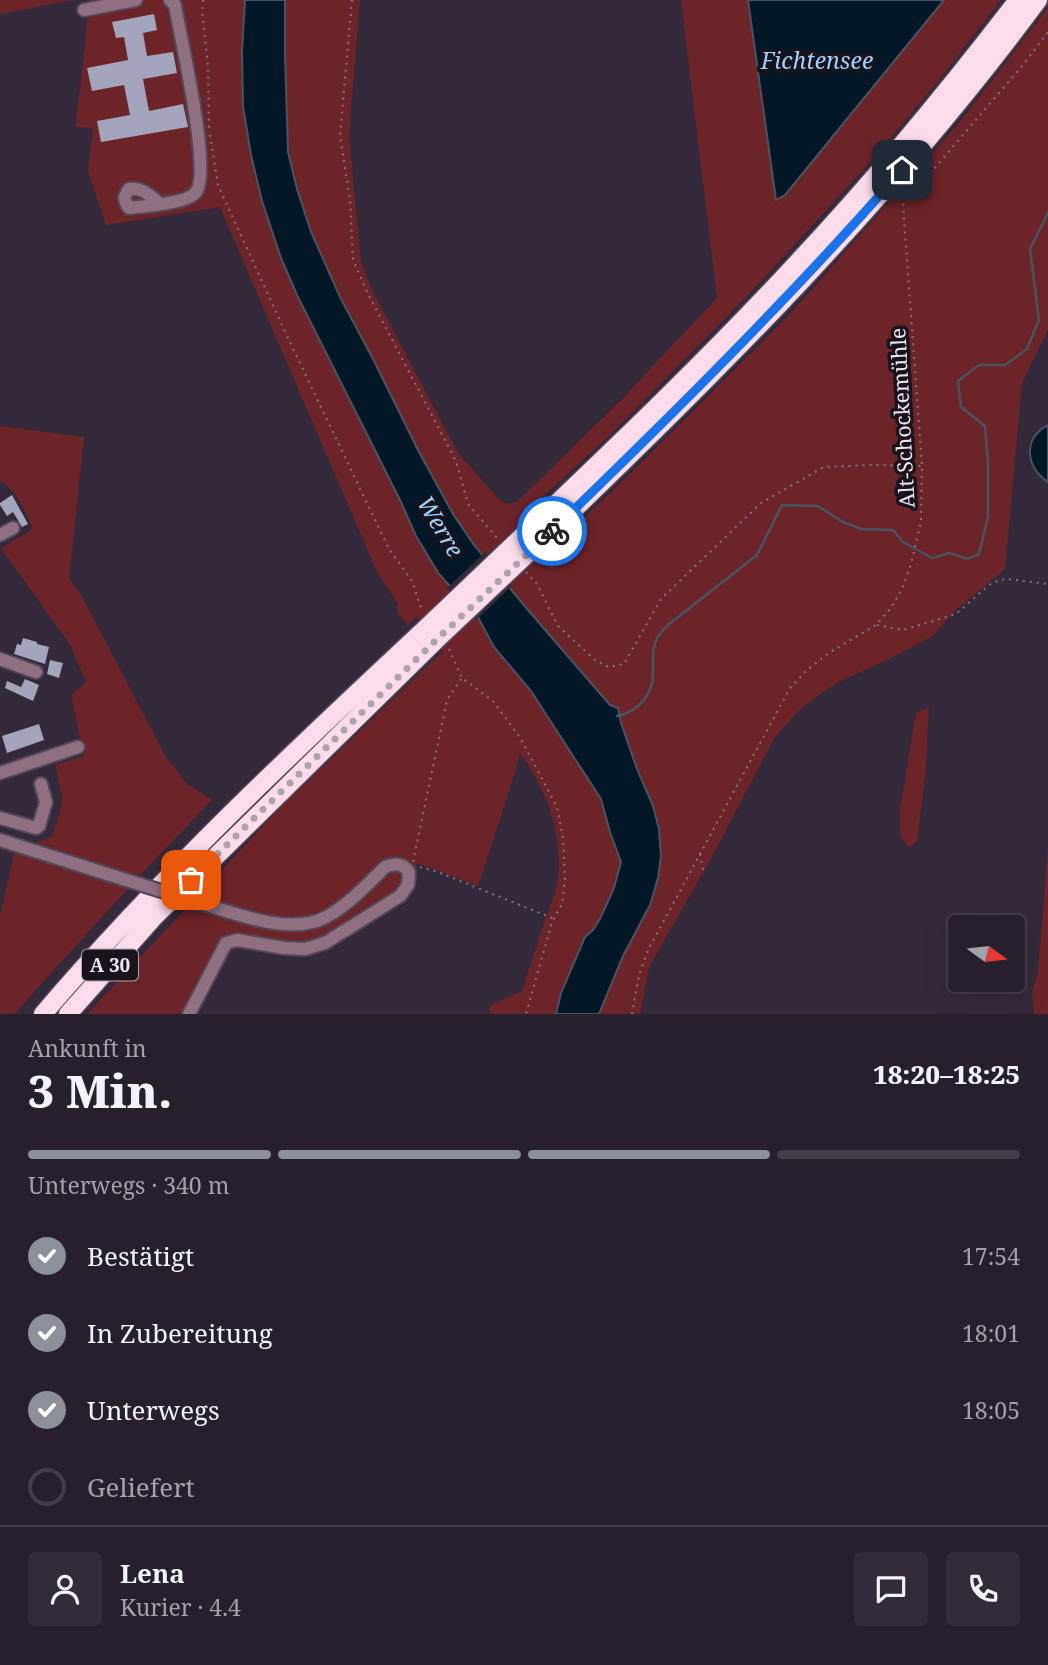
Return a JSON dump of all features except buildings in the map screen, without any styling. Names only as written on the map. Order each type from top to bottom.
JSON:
[{"type":"highway","name":"A 30","points":[[538,533],[632,431],[796,264],[904,144],[1018,0]]},
{"type":"highway","name":"A 30","points":[[68,1014],[154,917],[431,635],[538,533],[651,435],[806,277],[940,126],[1038,0]]},
{"type":"highway","name":"A 30","points":[[43,1014],[164,881],[260,786],[431,635]]},
{"type":"street","points":[[84,10],[136,0]]},
{"type":"street","points":[[159,203],[185,199],[196,191],[202,174],[198,129],[174,5],[170,0]]},
{"type":"street","points":[[0,535],[13,528]]},
{"type":"street","points":[[0,659],[36,672]]},
{"type":"street","points":[[0,774],[78,747]]},
{"type":"street","points":[[0,818],[36,828],[39,826],[46,802],[41,784]]},
{"type":"street","points":[[0,840],[203,904],[290,925],[308,924],[325,918],[348,902],[384,867],[402,865],[409,872],[408,885],[400,896],[325,943],[305,949],[237,940],[226,943],[189,1014]]},
{"type":"path","points":[[203,0],[209,130],[218,185],[389,549],[411,581]]},
{"type":"path","points":[[352,0],[340,136],[350,199],[353,260],[368,295],[457,461],[468,504],[502,544]]},
{"type":"path","name":"Alt-Schockemühle","points":[[632,1014],[639,975],[648,950],[790,688],[830,652],[876,625],[891,608],[902,589],[921,522],[922,466],[903,205],[1048,32]]},
{"type":"path","points":[[520,564],[537,584],[558,626],[595,660],[609,667],[624,664],[661,599],[761,503],[824,467],[922,466]]},
{"type":"path","points":[[876,625],[903,630],[956,614],[989,585],[999,580],[1048,584]]},
{"type":"path","points":[[526,1014],[553,919],[562,904],[565,880],[563,838],[557,807],[521,739],[493,701],[462,678],[447,700],[412,865],[438,872],[553,919]]},
{"type":"path","points":[[700,853],[704,875]]},
{"type":"shaded area","points":[[0,0],[72,0],[1,14],[0,17]]},
{"type":"shaded area","points":[[90,0],[245,0],[251,155],[262,201],[297,295],[416,536],[439,574],[478,617],[494,647],[531,691],[601,799],[621,862],[614,888],[601,917],[585,938],[561,993],[556,1014],[489,1014],[490,1005],[522,991],[558,879],[558,845],[551,812],[538,781],[520,753],[478,886],[418,863],[405,884],[384,904],[305,947],[228,937],[185,1014],[87,1014],[281,807],[443,651],[417,617],[408,625],[397,612],[398,604],[377,572],[220,207],[106,225],[88,171],[93,128],[76,127]]},
{"type":"shaded area","points":[[285,0],[360,0],[349,134],[361,263],[373,292],[458,453],[499,499],[508,504],[518,501],[622,399],[717,298],[681,0],[748,0],[777,199],[785,195],[944,0],[1001,0],[875,157],[753,290],[609,436],[523,515],[552,549],[792,312],[959,123],[1048,8],[1048,329],[1022,383],[1005,569],[957,609],[931,637],[836,683],[800,709],[775,737],[709,862],[649,967],[640,1014],[599,1014],[623,956],[637,931],[653,806],[637,769],[618,708],[610,705],[528,610],[474,545],[453,514],[341,299],[311,232],[288,152]]},
{"type":"shaded area","points":[[0,426],[84,437],[69,578],[81,595],[166,757],[187,784],[211,799],[137,878],[31,844],[52,837],[63,801],[55,765],[84,756],[71,695],[86,683],[71,646],[1,548],[33,529],[15,495],[0,481]]},
{"type":"shaded area","points":[[929,707],[926,768],[917,841],[909,848],[900,835],[900,810],[916,713]]},
{"type":"shaded area","points":[[1048,849],[1048,1014],[1034,1014],[1032,992],[1038,972]]},
{"type":"shaded area","points":[[15,850],[129,888],[15,1014],[0,1014],[0,915]]},
{"type":"water","name":"Werre","points":[[245,0],[285,0],[288,152],[311,232],[341,299],[453,514],[474,545],[528,610],[610,705],[618,708],[637,769],[653,806],[659,829],[661,856],[658,878],[650,905],[623,956],[599,1014],[556,1014],[561,993],[585,937],[601,917],[614,888],[621,862],[601,799],[531,691],[494,647],[478,617],[439,574],[416,536],[297,295],[262,201],[251,155],[243,106]]},
{"type":"water","name":"Fichtensee","points":[[748,0],[944,0],[785,195],[776,200]]},
{"type":"water","points":[[1048,425],[1048,482],[1035,469],[1030,453],[1034,438]]},
{"type":"pier","points":[[485,552],[512,586],[476,620],[447,588]]},
{"type":"waterway","points":[[617,716],[634,709],[647,695],[652,683],[654,649],[659,635],[757,555],[782,505],[818,506],[841,521],[861,529],[893,530],[903,542],[932,558],[950,553],[967,559],[979,554],[988,517],[985,426],[961,407],[958,381],[979,365],[1005,365],[1027,349],[1039,320],[1030,249],[1048,213]]},
{"type":"way so far","points":[[191,880],[435,641],[552,531]]},
{"type":"route","points":[[552,531],[751,335],[902,170]]}]
